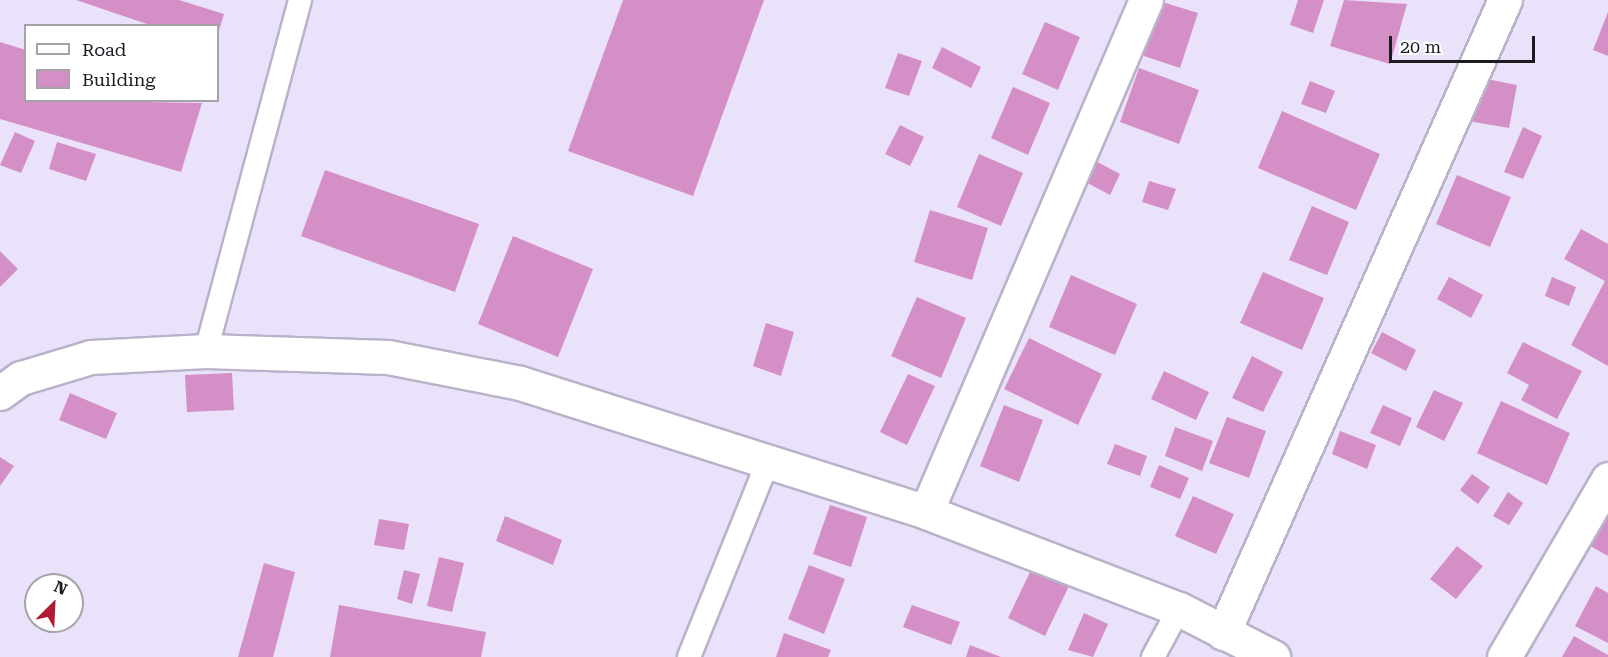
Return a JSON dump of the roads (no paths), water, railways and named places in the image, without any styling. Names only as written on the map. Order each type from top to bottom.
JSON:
[{"type":"street","points":[[926,512],[1146,0]]},
{"type":"street","points":[[1223,633],[1506,0]]},
{"type":"street","points":[[0,393],[21,378],[91,357],[206,351],[387,357],[498,379],[926,512],[1179,609],[1273,657]]},
{"type":"street","points":[[1504,657],[1608,479]]},
{"type":"lane","points":[[206,351],[300,0]]},
{"type":"lane","points":[[689,657],[767,464]]},
{"type":"lane","points":[[1153,657],[1179,609]]}]
